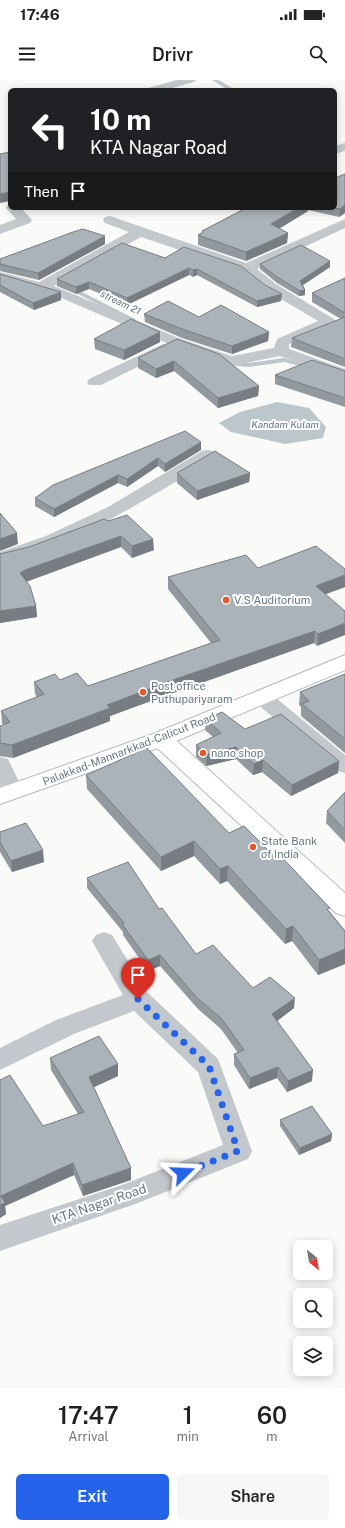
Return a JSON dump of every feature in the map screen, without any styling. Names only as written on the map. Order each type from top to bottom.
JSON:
[{"type":"main road","name":"Palakkad-Mannarkkad-Calicut Road","points":[[7,794],[161,739],[263,698],[345,662]]},
{"type":"main road","points":[[161,739],[239,812],[345,907]]},
{"type":"street","points":[[160,88],[190,80]]},
{"type":"street","points":[[0,230],[25,220],[15,210]]},
{"type":"street","points":[[110,220],[140,232],[247,268],[271,287],[335,319],[282,342],[281,351]]},
{"type":"street","points":[[247,268],[345,223]]},
{"type":"street","points":[[41,287],[140,232]]},
{"type":"street","points":[[0,276],[56,291],[176,342],[232,361],[281,351],[345,374]]},
{"type":"street","points":[[95,382],[176,342]]},
{"type":"street","points":[[0,558],[52,540],[114,510],[208,455]]},
{"type":"street","points":[[263,698],[345,766]]},
{"type":"street","points":[[0,764],[7,794]]},
{"type":"street","points":[[0,1060],[65,1028],[138,999],[104,941]]},
{"type":"street","name":"KTA Nagar Road","points":[[0,1238],[128,1195],[238,1151],[209,1066],[138,999]]},
{"type":"lane","points":[[215,80],[229,88]]},
{"type":"water","name":"Kandam Kulam","points":[[277,402],[309,408],[326,427],[323,438],[285,444],[231,432],[219,423],[240,412]]},
{"type":"building","points":[[8,152],[8,192],[0,194],[0,154]]},
{"type":"building","points":[[345,174],[345,205],[340,209],[337,208],[337,177]]},
{"type":"building","points":[[242,210],[295,210],[271,224],[288,233],[246,252],[198,235],[203,232],[202,231]]},
{"type":"building","points":[[83,229],[105,236],[38,273],[0,264],[0,259]]},
{"type":"building","points":[[122,243],[165,258],[184,247],[241,266],[265,285],[282,294],[257,301],[197,269],[193,270],[189,268],[127,298],[89,282],[76,287],[57,279]]},
{"type":"building","points":[[301,245],[330,261],[300,281],[305,290],[300,291],[277,277],[260,264]]},
{"type":"building","points":[[0,274],[61,292],[33,303],[0,285]]},
{"type":"building","points":[[345,278],[345,313],[312,293]]},
{"type":"building","points":[[168,301],[199,317],[221,305],[269,332],[232,346],[144,314]]},
{"type":"building","points":[[345,317],[345,359],[292,338]]},
{"type":"building","points":[[131,319],[160,332],[124,350],[94,339]]},
{"type":"building","points":[[177,339],[219,354],[259,386],[218,398],[174,361],[156,369],[138,358]]},
{"type":"building","points":[[312,360],[345,371],[345,398],[275,375]]},
{"type":"building","points":[[185,431],[201,442],[165,464],[158,458],[127,479],[118,475],[54,509],[35,498],[53,485]]},
{"type":"building","points":[[215,451],[250,473],[197,491],[177,473]]},
{"type":"building","points":[[0,513],[17,533],[0,539]]},
{"type":"building","points":[[127,515],[153,539],[132,546],[121,536],[25,570],[20,573],[30,586],[36,606],[0,611],[0,554],[29,547],[104,519],[108,521]]},
{"type":"building","points":[[316,546],[345,569],[345,575],[316,586],[345,611],[345,623],[318,634],[315,631],[170,681],[107,705],[110,708],[12,745],[0,743],[0,726],[10,722],[1,711],[44,694],[34,682],[55,674],[60,680],[77,673],[88,686],[220,640],[168,577],[246,555],[258,568]]},
{"type":"building","points":[[345,674],[345,739],[302,704],[309,701],[300,692]]},
{"type":"building","points":[[222,712],[245,729],[281,714],[339,761],[292,785],[263,760],[254,764],[236,747],[207,754],[196,745],[221,733],[206,719]]},
{"type":"building","points":[[147,748],[229,833],[244,826],[269,851],[274,849],[330,908],[327,909],[345,931],[345,949],[319,960],[293,926],[286,929],[228,866],[220,869],[194,841],[161,857],[86,775]]},
{"type":"building","points":[[345,792],[345,830],[327,811]]},
{"type":"building","points":[[26,823],[43,850],[11,861],[0,842],[0,832]]},
{"type":"building","points":[[128,862],[159,909],[162,908],[196,954],[213,945],[253,988],[270,977],[295,998],[272,1014],[313,1070],[288,1081],[278,1067],[250,1078],[234,1054],[244,1050],[221,1018],[198,999],[160,955],[148,960],[122,924],[124,923],[87,878]]},
{"type":"building","points":[[99,1036],[118,1064],[89,1077],[131,1168],[82,1185],[73,1163],[1,1196],[5,1203],[0,1205],[0,1080],[10,1075],[43,1126],[84,1112],[50,1058]]},
{"type":"building","points":[[312,1106],[332,1134],[300,1148],[280,1120]]},
{"type":"waterway","name":"stream 21","points":[[70,288],[133,320]]},
{"type":"waterway","name":"stream 21","points":[[228,363],[248,365],[284,360],[313,367]]},
{"type":"place","name":"V.S Auditorium","points":[[226,600]]},
{"type":"place","name":"Post office Puthupariyaram","points":[[143,692]]},
{"type":"place","name":"nano shop","points":[[203,753]]},
{"type":"place","name":"State Bank of India","points":[[253,847]]},
{"type":"route","points":[[138,999],[209,1066],[238,1151],[183,1173]]}]
